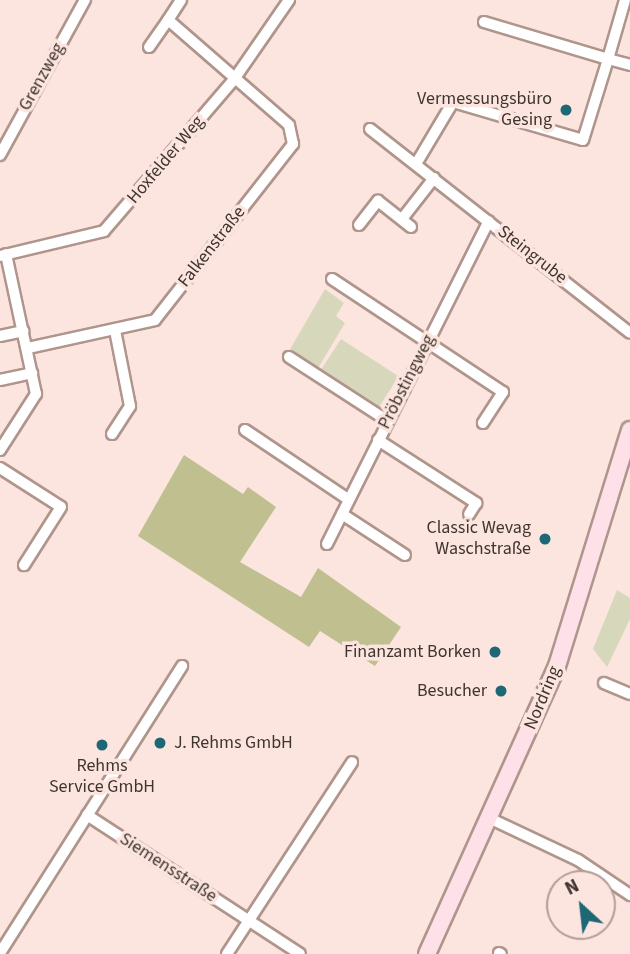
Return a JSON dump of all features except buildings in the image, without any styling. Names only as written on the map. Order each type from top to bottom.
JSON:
[{"type":"main road","name":"Nordring","points":[[427,954],[557,666],[630,430]]},
{"type":"street","name":"Grenzweg","points":[[0,155],[5,135],[85,0]]},
{"type":"street","points":[[149,47],[181,0]]},
{"type":"street","name":"Hoxfelder Weg","points":[[3,255],[104,231],[235,78],[289,0]]},
{"type":"street","points":[[416,164],[453,102],[583,140],[625,0]]},
{"type":"street","name":"Falkenstraße","points":[[27,348],[155,320],[293,144],[289,125],[168,20]]},
{"type":"street","points":[[484,22],[630,65]]},
{"type":"street","name":"Steingrube","points":[[370,129],[630,333]]},
{"type":"street","points":[[359,225],[378,201],[406,223],[434,178]]},
{"type":"street","name":"Pröbstingweg","points":[[327,544],[489,221]]},
{"type":"street","points":[[0,450],[36,394],[3,255]]},
{"type":"street","points":[[331,279],[503,392],[483,423]]},
{"type":"street","points":[[112,434],[130,406],[115,330]]},
{"type":"street","points":[[0,336],[23,331]]},
{"type":"street","points":[[289,357],[388,421]]},
{"type":"street","points":[[0,380],[32,373]]},
{"type":"street","points":[[0,429],[12,432]]},
{"type":"street","points":[[245,430],[349,500]]},
{"type":"street","points":[[379,440],[476,503],[469,514]]},
{"type":"street","points":[[0,468],[61,507],[24,565]]},
{"type":"street","points":[[342,514],[405,555]]},
{"type":"street","points":[[0,953],[182,666]]},
{"type":"street","points":[[604,682],[630,694]]},
{"type":"street","points":[[227,954],[352,762]]},
{"type":"street","name":"Siemensstraße","points":[[87,815],[300,954]]},
{"type":"street","points":[[489,818],[578,860],[630,895]]},
{"type":"green space","points":[[325,289],[344,303],[336,316],[345,323],[317,370],[289,351]]},
{"type":"green space","points":[[341,339],[399,377],[378,409],[320,372]]},
{"type":"green space","points":[[184,455],[243,494],[248,487],[276,507],[240,562],[301,597],[318,568],[401,627],[375,666],[320,631],[309,647],[138,536]]},
{"type":"green space","points":[[617,590],[630,598],[630,619],[607,667],[593,649]]},
{"type":"place","name":"Vermessungsbüro Gesing","points":[[566,110]]},
{"type":"place","name":"Classic Wevag Waschstraße","points":[[545,539]]},
{"type":"place","name":"Finanzamt Borken","points":[[495,652]]},
{"type":"place","name":"Besucher","points":[[501,691]]},
{"type":"place","name":"J. Rehms GmbH","points":[[160,743]]},
{"type":"place","name":"Rehms Service GmbH","points":[[102,745]]}]
